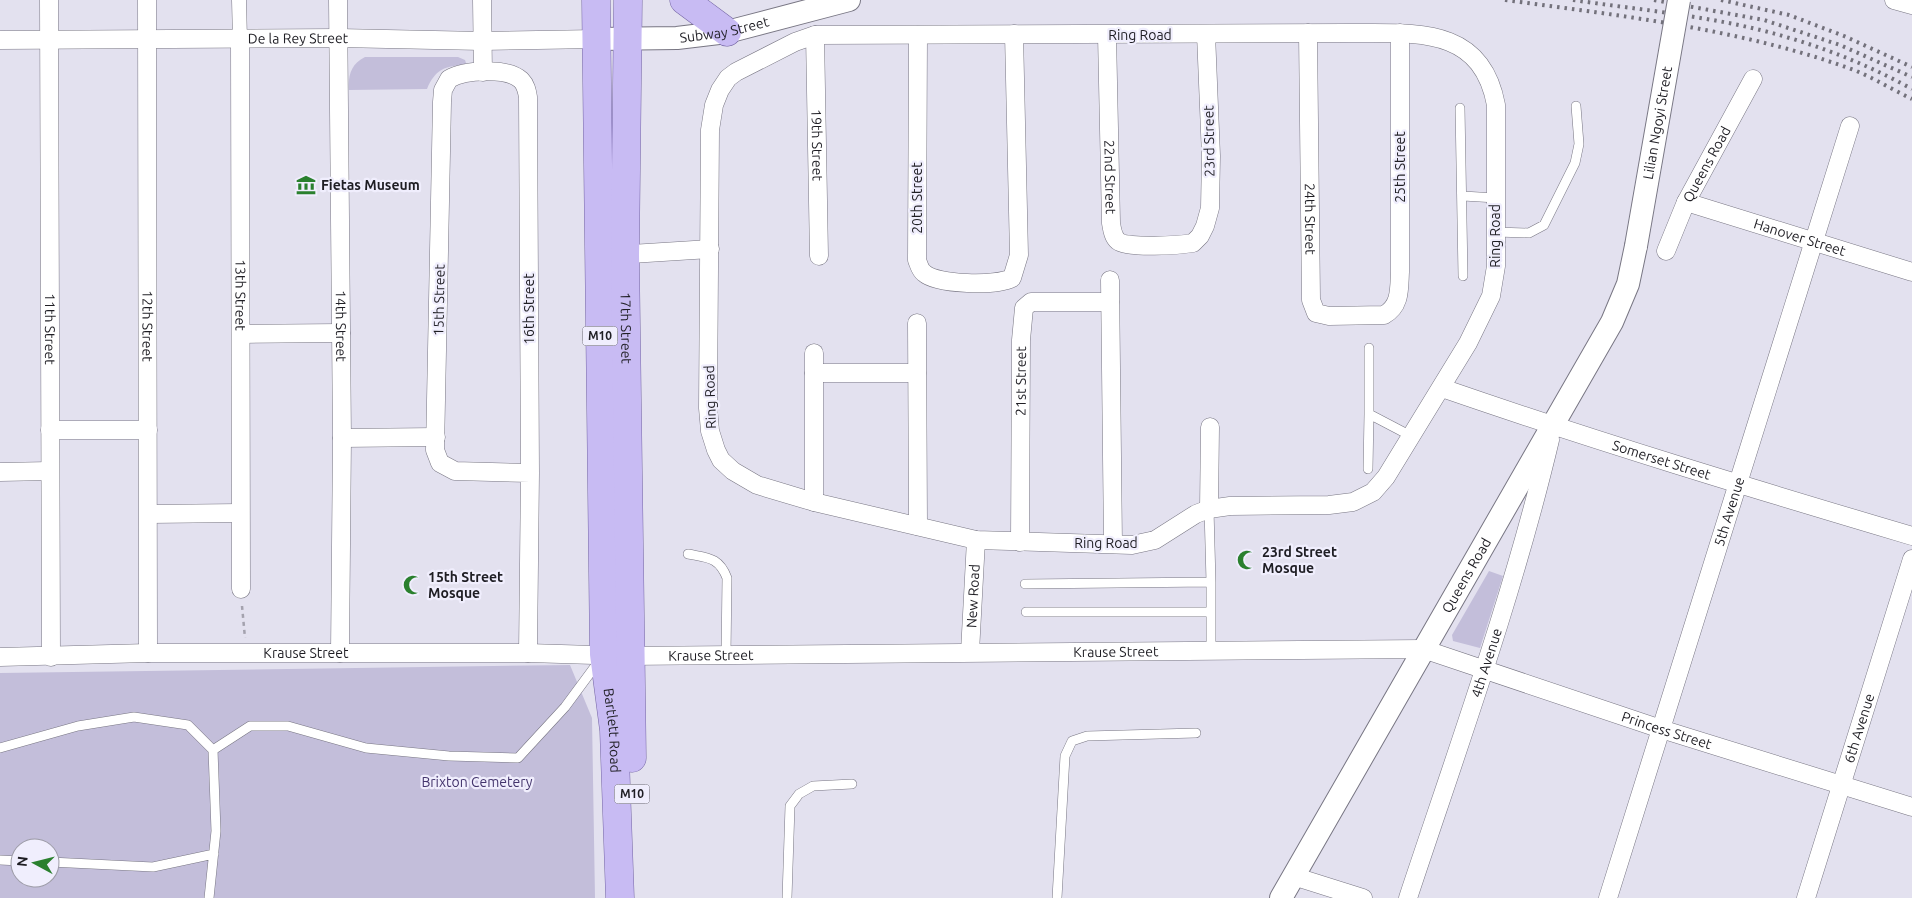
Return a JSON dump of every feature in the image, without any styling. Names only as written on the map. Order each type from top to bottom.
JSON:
[{"type":"main road","name":"17th Street","points":[[596,0],[604,654]]},
{"type":"main road","name":"17th Street","points":[[628,0],[626,39],[625,255],[632,656]]},
{"type":"main road","points":[[684,0],[727,32]]},
{"type":"main road","name":"Bartlett Road","points":[[604,654],[614,730],[620,898]]},
{"type":"main road","name":"Bartlett Road","points":[[631,898],[632,656]]},
{"type":"street","name":"11th Street","points":[[49,0],[51,657]]},
{"type":"street","name":"12th Street","points":[[147,0],[148,653]]},
{"type":"street","name":"13th Street","points":[[239,0],[242,334],[241,589]]},
{"type":"street","name":"14th Street","points":[[338,0],[342,438],[340,653]]},
{"type":"street","points":[[482,0],[483,72]]},
{"type":"street","name":"Subway Street","points":[[596,39],[677,38],[727,32],[849,0]]},
{"type":"street","name":"Lilian Ngoyi Street","points":[[1636,246],[1679,0]]},
{"type":"street","points":[[1894,0],[1912,6]]},
{"type":"street","name":"24th Street","points":[[1308,33],[1312,306],[1320,315],[1384,315],[1391,312],[1398,300]]},
{"type":"street","name":"Ring Road","points":[[1400,33],[1429,35],[1445,39],[1471,53],[1482,65],[1492,84],[1496,105],[1496,266],[1491,296],[1476,328],[1442,388],[1410,436],[1386,477],[1373,492],[1362,500],[1329,505],[1230,506],[1209,509],[1196,514],[1155,540],[1132,544],[976,540],[814,502],[746,480],[733,471],[716,450],[710,431],[708,408],[710,130],[714,105],[720,90],[728,78],[736,72],[795,42],[815,35],[1400,33]]},
{"type":"street","name":"25th Street","points":[[1398,300],[1400,272],[1400,33]]},
{"type":"street","name":"20th Street","points":[[918,36],[916,246],[920,268],[925,274],[936,280],[984,282],[1012,278],[1018,266],[1021,239],[1014,34]]},
{"type":"street","name":"23rd Street","points":[[1194,242],[1200,236],[1205,226],[1210,208],[1211,156],[1206,34]]},
{"type":"street","name":"19th Street","points":[[815,35],[819,256]]},
{"type":"street","name":"22nd Street","points":[[1107,35],[1110,223],[1113,234],[1119,243],[1125,244],[1185,244],[1194,242]]},
{"type":"street","name":"De la Rey Street","points":[[0,40],[339,38],[482,41],[596,39]]},
{"type":"street","name":"15th Street","points":[[483,72],[457,74],[449,79],[443,90],[437,458],[440,464],[447,469],[455,471],[530,473]]},
{"type":"street","name":"16th Street","points":[[483,72],[513,75],[526,86],[528,98],[530,473],[528,653]]},
{"type":"street","name":"Queens Road","points":[[1666,251],[1686,202],[1753,79]]},
{"type":"street","name":"5th Avenue","points":[[1608,898],[1850,126]]},
{"type":"street","name":"Hanover Street","points":[[1686,202],[1912,272]]},
{"type":"street","name":"Queens Road","points":[[1280,898],[1612,322],[1628,284],[1636,246]]},
{"type":"street","points":[[599,256],[710,249]]},
{"type":"street","points":[[1110,280],[1112,544]]},
{"type":"street","name":"21st Street","points":[[1020,542],[1021,340],[1024,308],[1031,302],[1110,302]]},
{"type":"street","points":[[917,323],[918,526]]},
{"type":"street","points":[[242,334],[341,333]]},
{"type":"street","points":[[814,353],[814,502]]},
{"type":"street","points":[[814,373],[917,374]]},
{"type":"street","name":"Somerset Street","points":[[1442,388],[1553,426],[1738,485],[1912,536]]},
{"type":"street","name":"4th Avenue","points":[[1408,898],[1484,668],[1533,509],[1553,426]]},
{"type":"street","points":[[1209,509],[1210,427]]},
{"type":"street","points":[[50,430],[148,430]]},
{"type":"street","points":[[342,438],[436,437]]},
{"type":"street","points":[[0,472],[49,471]]},
{"type":"street","points":[[149,514],[240,513]]},
{"type":"street","name":"New Road","points":[[970,652],[976,540]]},
{"type":"street","name":"6th Avenue","points":[[1806,898],[1912,559]]},
{"type":"street","name":"Krause Street","points":[[0,657],[148,653],[528,653],[632,656],[1424,649]]},
{"type":"street","name":"Princess Street","points":[[1424,649],[1662,729],[1912,807]]},
{"type":"street","points":[[1293,876],[1364,898]]},
{"type":"lane","points":[[1496,232],[1529,232],[1544,225],[1575,163],[1579,144],[1576,106]]},
{"type":"lane","points":[[1460,108],[1463,276]]},
{"type":"lane","points":[[1463,196],[1496,198]]},
{"type":"lane","points":[[1368,469],[1370,348]]},
{"type":"lane","points":[[1369,414],[1410,436]]},
{"type":"lane","points":[[1209,509],[1211,651]]},
{"type":"lane","points":[[688,554],[715,560],[722,566],[727,578],[726,655]]},
{"type":"lane","points":[[1025,584],[1211,582]]},
{"type":"lane","points":[[1026,612],[1211,612]]},
{"type":"lane","points":[[212,750],[250,726],[288,726],[366,748],[449,756],[518,758],[565,707],[604,654]]},
{"type":"lane","points":[[0,748],[78,726],[134,717],[188,726],[212,750],[216,831],[209,898]]},
{"type":"lane","points":[[1057,898],[1065,756],[1072,741],[1087,736],[1196,733]]},
{"type":"lane","points":[[787,898],[790,806],[799,794],[813,786],[852,784]]},
{"type":"lane","points":[[60,862],[153,867],[214,854]]},
{"type":"path","points":[[241,589],[246,654]]},
{"type":"green space","points":[[365,57],[458,57],[465,60],[466,63],[441,70],[433,77],[427,89],[349,90],[351,70],[356,63]]},
{"type":"green space","points":[[1489,571],[1503,576],[1480,648],[1453,641],[1452,635]]},
{"type":"green space","name":"Brixton Cemetery","points":[[570,665],[592,718],[595,898],[0,898],[0,673]]},
{"type":"railway","points":[[1505,0],[1638,18],[1769,44],[1854,70],[1912,99]]},
{"type":"railway","points":[[1573,0],[1680,15],[1761,30],[1835,53],[1882,73],[1912,89]]},
{"type":"railway","points":[[1654,0],[1764,20],[1840,45],[1912,77]]},
{"type":"railway","points":[[1721,0],[1789,15],[1844,36],[1912,67]]},
{"type":"place","name":"Fietas Museum","points":[[306,185]]},
{"type":"place","name":"23rd Street Mosque","points":[[1247,560]]},
{"type":"place","name":"15th Street Mosque","points":[[413,585]]}]
